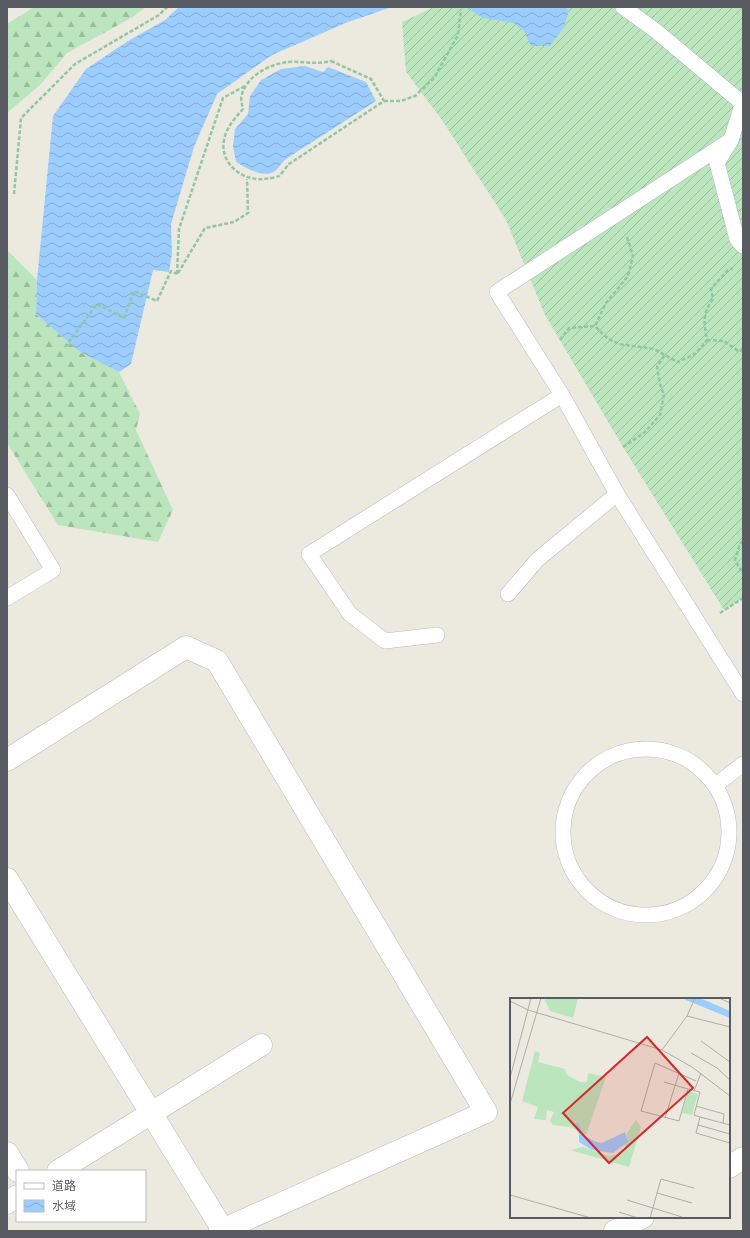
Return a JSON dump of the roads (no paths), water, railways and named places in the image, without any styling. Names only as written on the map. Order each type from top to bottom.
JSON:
[{"type":"street","points":[[7,760],[186,646],[218,661],[486,1112],[221,1230],[7,879]]},
{"type":"street","points":[[60,1170],[262,1045]]},
{"type":"street","points":[[7,1153],[17,1170]]},
{"type":"street","points":[[730,1166],[743,1158]]},
{"type":"street","points":[[7,1203],[16,1197]]},
{"type":"street","points":[[615,1231],[641,1218]]},
{"type":"lane","points":[[623,7],[656,31],[743,101],[731,140],[717,163],[736,239],[743,246]]},
{"type":"lane","points":[[731,140],[497,292],[562,395],[617,494],[743,694]]},
{"type":"lane","points":[[437,635],[385,641],[350,614],[309,554],[562,395]]},
{"type":"lane","points":[[508,594],[537,560],[617,494]]},
{"type":"lane","points":[[7,495],[53,570],[7,598]]},
{"type":"lane","points":[[646,747],[674,752],[698,765],[716,785],[727,811],[730,839],[722,866],[706,889],[684,906],[657,915],[629,914],[603,904],[581,887],[567,863],[562,836],[565,809],[576,784],[595,764],[619,752],[646,747]]},
{"type":"lane","points":[[716,785],[743,764]]},
{"type":"water","points":[[179,7],[392,7],[348,22],[272,55],[217,94],[194,147],[171,224],[172,254],[169,272],[153,270],[131,364],[119,372],[80,352],[36,314],[37,280],[53,116],[86,69],[128,41],[165,20]]},
{"type":"water","points":[[466,7],[565,7],[569,11],[563,29],[550,46],[531,46],[524,31],[514,23],[483,18]]},
{"type":"water","points":[[305,66],[323,72],[328,67],[366,82],[376,101],[286,159],[275,171],[271,173],[266,174],[255,172],[236,162],[233,146],[235,129],[248,114],[250,96],[261,80],[281,69]]}]
